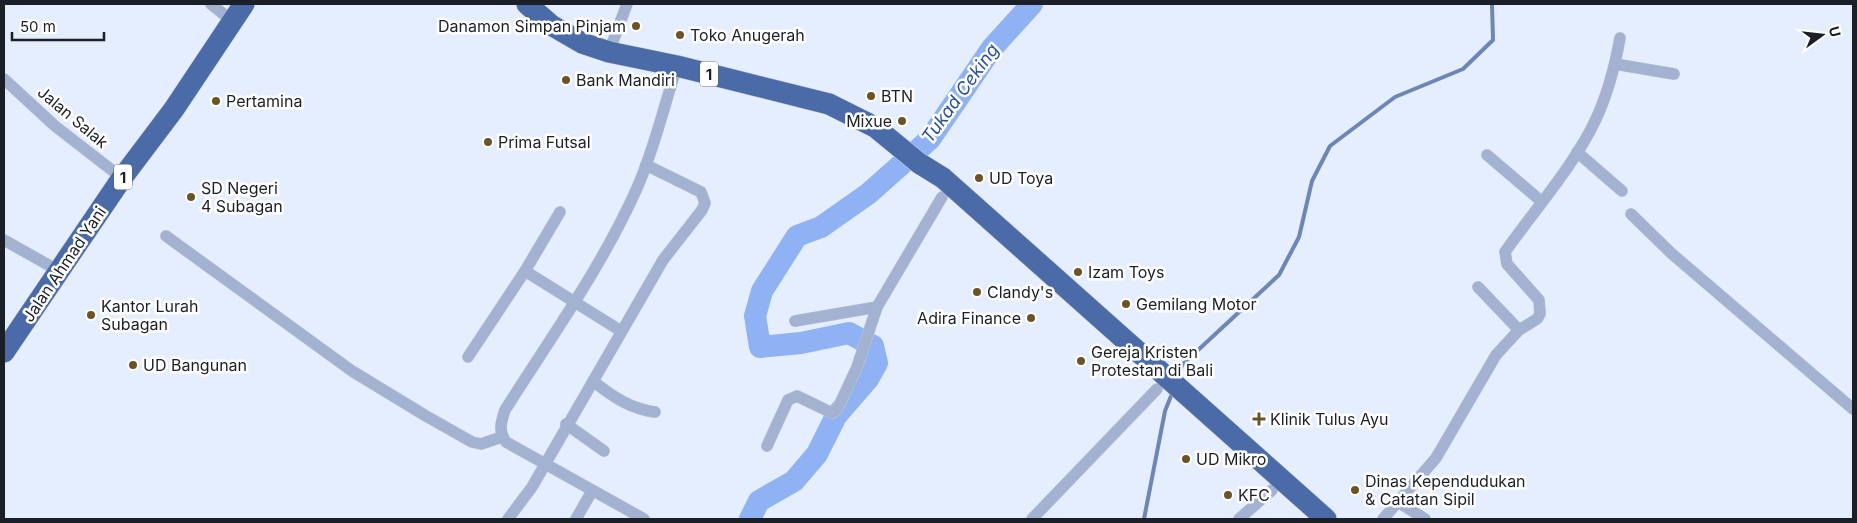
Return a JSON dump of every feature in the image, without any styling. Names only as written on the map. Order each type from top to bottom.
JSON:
[{"type":"highway","name":"Jalan Ahmad Yani","points":[[4,352],[122,178],[174,109],[244,4]]},
{"type":"highway","name":"1","points":[[526,4],[567,36],[609,52],[677,66],[829,104],[861,118],[920,164]]},
{"type":"highway","points":[[1162,387],[942,178],[922,165],[942,197],[1162,387],[1326,519]]},
{"type":"highway","points":[[1189,408],[1272,490],[1306,519]]},
{"type":"street","points":[[211,4],[232,21]]},
{"type":"street","points":[[609,52],[627,4]]},
{"type":"street","points":[[1383,519],[1436,458],[1496,354],[1519,330],[1537,318],[1541,307],[1536,294],[1507,264],[1505,252],[1577,152],[1596,120],[1609,88],[1620,38]]},
{"type":"street","points":[[1615,64],[1674,74]]},
{"type":"street","points":[[641,518],[506,442],[502,437],[500,427],[506,410],[574,302],[628,206],[646,165],[677,66]]},
{"type":"street","name":"Jalan Salak","points":[[4,79],[55,126],[122,178]]},
{"type":"street","points":[[1577,152],[1622,192]]},
{"type":"street","points":[[1487,155],[1541,201]]},
{"type":"street","points":[[508,519],[545,464],[566,424],[594,381],[662,260],[702,210],[704,203],[702,192],[646,165]]},
{"type":"street","points":[[767,446],[788,400],[797,396],[832,413],[841,404],[857,367],[876,307],[942,197]]},
{"type":"street","points":[[468,357],[525,271],[560,212]]},
{"type":"street","points":[[1631,214],[1678,258],[1853,409]]},
{"type":"street","points":[[166,236],[352,371],[472,442],[481,444],[502,437]]},
{"type":"street","points":[[4,240],[59,271]]},
{"type":"street","points":[[525,271],[621,331]]},
{"type":"street","points":[[1478,287],[1519,330]]},
{"type":"street","points":[[795,321],[876,307]]},
{"type":"street","points":[[594,381],[632,407],[656,412]]},
{"type":"street","points":[[1032,519],[1162,387]]},
{"type":"street","points":[[566,424],[604,451]]},
{"type":"street","points":[[1239,519],[1272,490]]},
{"type":"street","points":[[576,519],[592,491]]},
{"type":"street","points":[[1398,502],[1425,519]]},
{"type":"waterway","name":"Tukad Ceking","points":[[750,519],[759,501],[794,481],[817,454],[836,416],[868,379],[877,363],[873,346],[849,333],[801,343],[760,347],[755,316],[762,291],[797,236],[821,227],[868,194],[930,139],[992,48],[1032,4]]},
{"type":"waterway","points":[[1178,377],[1182,365],[1279,275],[1299,237],[1312,181],[1330,146],[1395,97],[1463,69],[1493,40],[1492,4]]},
{"type":"waterway","points":[[1144,519],[1165,411],[1173,391]]},
{"type":"place","name":"Danamon Simpan Pinjam","points":[[636,26]]},
{"type":"place","name":"Toko Anugerah","points":[[680,35]]},
{"type":"place","name":"Bank Mandiri","points":[[566,80]]},
{"type":"place","name":"BTN","points":[[871,96]]},
{"type":"place","name":"Pertamina","points":[[216,101]]},
{"type":"place","name":"Mixue","points":[[902,121]]},
{"type":"place","name":"Prima Futsal","points":[[488,142]]},
{"type":"place","name":"UD Toya","points":[[979,178]]},
{"type":"place","name":"SD Negeri 4 Subagan","points":[[191,197]]},
{"type":"place","name":"Izam Toys","points":[[1078,272]]},
{"type":"place","name":"Clandy's","points":[[977,292]]},
{"type":"place","name":"Gemilang Motor","points":[[1126,304]]},
{"type":"place","name":"Kantor Lurah Subagan","points":[[91,315]]},
{"type":"place","name":"Adira Finance","points":[[1031,318]]},
{"type":"place","name":"Gereja Kristen Protestan di Bali","points":[[1081,361]]},
{"type":"place","name":"UD Bangunan","points":[[133,365]]},
{"type":"place","name":"Klinik Tulus Ayu","points":[[1259,419]]},
{"type":"place","name":"UD Mikro","points":[[1186,459]]},
{"type":"place","name":"Dinas Kependudukan & Catatan Sipil","points":[[1355,490]]},
{"type":"place","name":"KFC","points":[[1228,495]]}]
